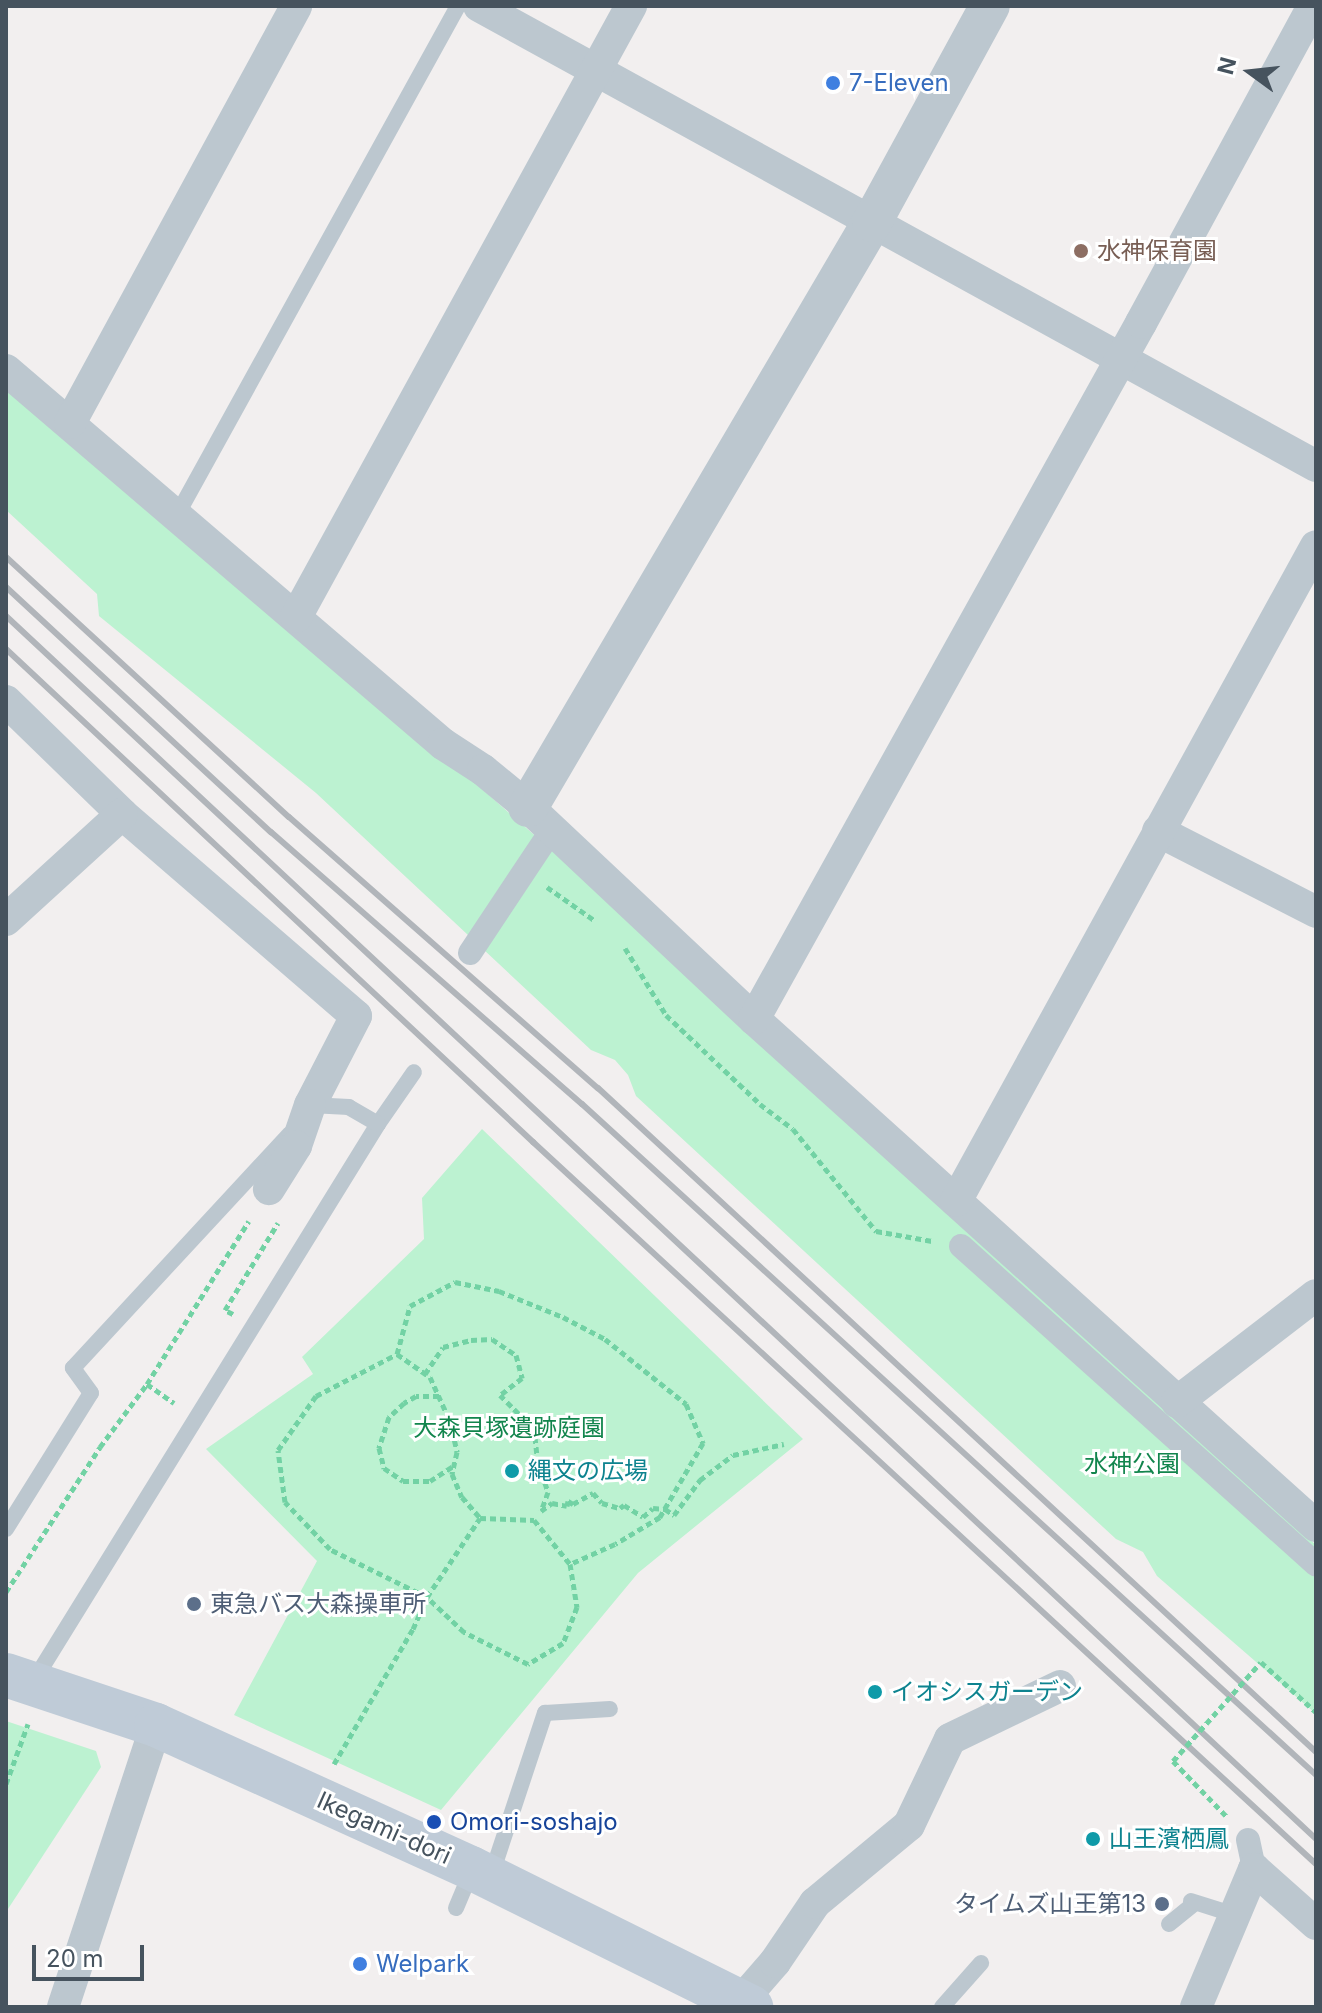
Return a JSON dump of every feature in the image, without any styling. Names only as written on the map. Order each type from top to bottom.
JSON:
[{"type":"main road","name":"Ikegami-dori","points":[[23,1693],[156,1725],[482,1873],[747,2004]]},
{"type":"street","points":[[70,423],[296,6]]},
{"type":"street","points":[[479,6],[1316,466]]},
{"type":"street","points":[[296,617],[631,6]]},
{"type":"street","points":[[470,953],[536,825],[990,6]]},
{"type":"street","points":[[754,1019],[1121,361],[1313,6]]},
{"type":"street","points":[[6,370],[536,825],[1316,1526]]},
{"type":"street","points":[[956,1201],[1316,546]]},
{"type":"street","points":[[6,701],[122,814],[356,1016],[310,1105],[296,1146],[269,1189]]},
{"type":"street","points":[[6,920],[122,814]]},
{"type":"street","points":[[1158,831],[1316,912]]},
{"type":"street","points":[[961,1246],[1316,1565]]},
{"type":"street","points":[[1177,1402],[1316,1295]]},
{"type":"street","points":[[747,2004],[815,1903],[909,1825],[950,1739],[1060,1686]]},
{"type":"street","points":[[63,2007],[156,1725]]},
{"type":"street","points":[[1196,2007],[1235,1915],[1251,1854]]},
{"type":"street","points":[[1251,1854],[1316,1924]]},
{"type":"lane","points":[[177,515],[458,6]]},
{"type":"lane","points":[[23,1693],[378,1124],[414,1072]]},
{"type":"lane","points":[[6,1529],[91,1393],[73,1368],[138,1293],[229,1203],[310,1105],[349,1107],[378,1124]]},
{"type":"lane","points":[[456,1908],[482,1873],[545,1713],[610,1709]]},
{"type":"lane","points":[[1169,1924],[1193,1902],[1235,1915]]},
{"type":"lane","points":[[942,2007],[981,1963]]},
{"type":"path","points":[[538,882],[607,930]]},
{"type":"path","points":[[619,939],[666,1015],[760,1104],[793,1129],[876,1231],[961,1246]]},
{"type":"path","points":[[6,1592],[100,1447],[147,1384],[269,1189]]},
{"type":"path","points":[[397,1354],[425,1374],[439,1396],[453,1436],[452,1474],[462,1497],[480,1518],[534,1520],[570,1564],[577,1607],[563,1643],[528,1664],[464,1632],[427,1597],[330,1549],[285,1502],[278,1450],[316,1396],[397,1354],[410,1306],[455,1282],[499,1291],[563,1317],[605,1339],[686,1404],[703,1443],[660,1517],[615,1544],[570,1564]]},
{"type":"path","points":[[425,1374],[443,1347],[471,1340],[492,1339],[516,1355],[522,1378],[500,1395],[523,1418],[535,1437],[538,1464],[548,1492],[541,1511],[552,1503],[567,1506],[568,1501],[573,1504],[593,1493],[602,1503],[620,1508],[624,1505],[643,1517],[653,1508],[665,1509],[674,1515],[700,1480],[733,1455],[784,1444]]},
{"type":"path","points":[[439,1396],[416,1396],[404,1403],[389,1417],[379,1448],[384,1468],[403,1481],[430,1481],[454,1465]]},
{"type":"path","points":[[331,1773],[343,1745],[413,1629],[427,1597],[480,1518]]},
{"type":"path","points":[[1251,1854],[1173,1761],[1261,1662],[1316,1712]]},
{"type":"path","points":[[6,1784],[23,1693]]},
{"type":"green space","name":"水神公園","points":[[6,387],[446,757],[663,949],[1316,1545],[1316,1714],[1157,1576],[1143,1552],[1116,1539],[636,1096],[628,1075],[615,1060],[591,1050],[316,793],[99,616],[97,594],[6,510]]},
{"type":"green space","name":"大森貝塚遺跡庭園","points":[[482,1129],[803,1439],[638,1573],[441,1810],[234,1715],[317,1561],[206,1449],[313,1374],[302,1357],[424,1239],[422,1198]]},
{"type":"green space","points":[[6,1721],[96,1751],[101,1767],[6,1912]]},
{"type":"railway","points":[[6,557],[289,817],[598,1088],[1316,1752]]},
{"type":"railway","points":[[6,587],[271,832],[582,1104],[1316,1775]]},
{"type":"railway","points":[[6,616],[1316,1839]]},
{"type":"railway","points":[[6,649],[533,1142],[1316,1864]]},
{"type":"place","name":"7-Eleven","points":[[833,83]]},
{"type":"place","name":"水神保育園","points":[[1081,251]]},
{"type":"place","name":"縄文の広場","points":[[512,1471]]},
{"type":"place","name":"東急バス大森操車所","points":[[194,1604]]},
{"type":"place","name":"イオシスガーデン","points":[[875,1692]]},
{"type":"place","name":"Omori-soshajo","points":[[434,1822]]},
{"type":"place","name":"山王濱栖鳳","points":[[1093,1839]]},
{"type":"place","name":"タイムズ山王第13","points":[[1162,1904]]},
{"type":"place","name":"Welpark","points":[[360,1964]]}]
